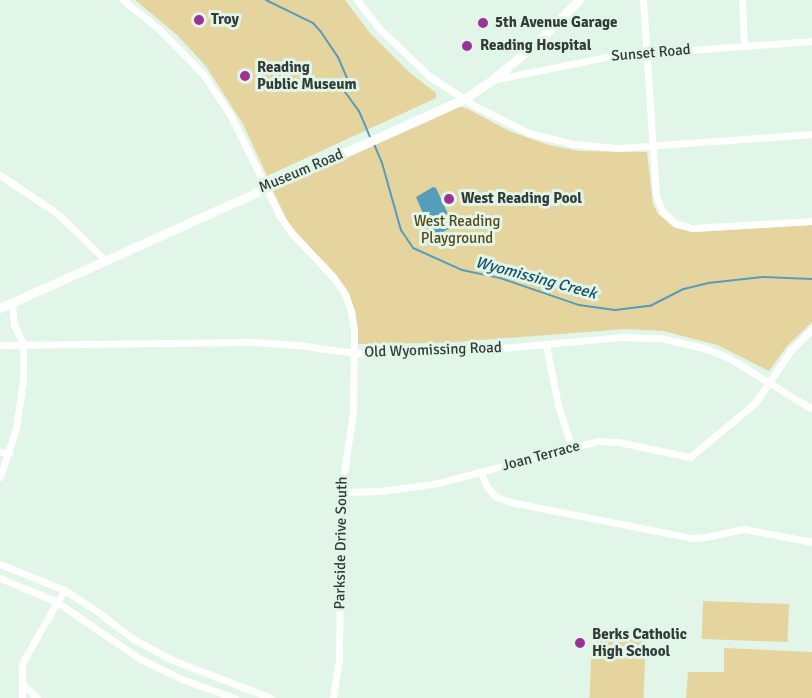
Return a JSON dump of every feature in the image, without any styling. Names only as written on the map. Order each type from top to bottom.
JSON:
[{"type":"main road","name":"Museum Road","points":[[0,308],[464,99],[492,80],[532,47],[579,0]]},
{"type":"street","name":"Parkside Drive South","points":[[123,0],[159,29],[203,74],[231,116],[265,187],[291,232],[333,277],[345,294],[352,321],[354,353],[352,427],[341,492],[339,659],[333,698]]},
{"type":"street","points":[[357,0],[378,27],[419,68],[464,99],[511,126],[562,142],[618,148],[812,134]]},
{"type":"street","points":[[643,0],[655,188],[657,203],[662,211],[683,226],[812,221]]},
{"type":"street","points":[[742,0],[744,45]]},
{"type":"street","name":"Sunset Road","points":[[492,80],[580,61],[647,53],[812,41]]},
{"type":"street","points":[[0,175],[58,214],[105,260]]},
{"type":"street","points":[[0,477],[9,453],[21,394],[23,343],[14,325],[12,302]]},
{"type":"street","points":[[770,381],[791,350],[812,329]]},
{"type":"street","name":"Old Wyomissing Road","points":[[0,345],[23,343],[278,343],[354,353],[446,353],[631,337],[671,340],[723,355],[770,381],[812,409]]},
{"type":"street","points":[[546,345],[558,405],[572,448]]},
{"type":"street","name":"Joan Terrace","points":[[341,492],[407,489],[481,472],[591,442],[612,441],[690,457],[755,403],[770,381]]},
{"type":"street","points":[[0,452],[9,453]]},
{"type":"street","points":[[481,472],[487,488],[495,496],[510,502],[692,538],[745,529],[812,542]]},
{"type":"street","points":[[0,564],[64,590],[90,606],[135,640],[164,656],[271,698]]},
{"type":"street","points":[[0,578],[57,602],[140,659],[184,680],[235,698]]},
{"type":"street","points":[[22,698],[21,669],[24,658],[64,590]]},
{"type":"street","points":[[23,682],[37,698]]},
{"type":"green space","points":[[135,0],[345,0],[371,34],[410,73],[436,93],[436,98],[267,176],[243,124],[205,65],[177,35]]},
{"type":"green space","name":"West Reading Playground","points":[[460,107],[509,131],[549,145],[579,151],[647,152],[653,204],[658,214],[675,228],[696,232],[812,225],[812,322],[787,346],[769,371],[717,345],[663,331],[625,329],[442,343],[358,344],[355,311],[347,290],[335,273],[291,228],[273,191]]},
{"type":"green space","points":[[703,601],[789,604],[788,642],[702,639]]},
{"type":"green space","points":[[592,629],[646,631],[644,698],[590,698]]},
{"type":"green space","points":[[724,648],[812,652],[812,698],[686,698],[688,672],[724,672]]},
{"type":"water","points":[[433,187],[436,188],[453,225],[436,235],[428,234],[422,220],[425,218],[416,197]]},
{"type":"waterway","name":"Wyomissing Creek","points":[[266,0],[313,23],[321,32],[338,57],[347,78],[345,92],[359,111],[371,139]]},
{"type":"waterway","name":"Wyomissing Creek","points":[[374,144],[382,163],[401,230],[413,248],[462,270],[500,278],[579,305],[615,310],[650,306],[684,289],[708,283],[763,277],[812,279]]},
{"type":"place","name":"Troy","points":[[199,20]]},
{"type":"place","name":"5th Avenue Garage","points":[[483,23]]},
{"type":"place","name":"Reading Hospital","points":[[467,46]]},
{"type":"place","name":"Reading Public Museum","points":[[245,76]]},
{"type":"place","name":"West Reading Pool","points":[[449,199]]},
{"type":"place","name":"Berks Catholic High School","points":[[580,643]]}]
